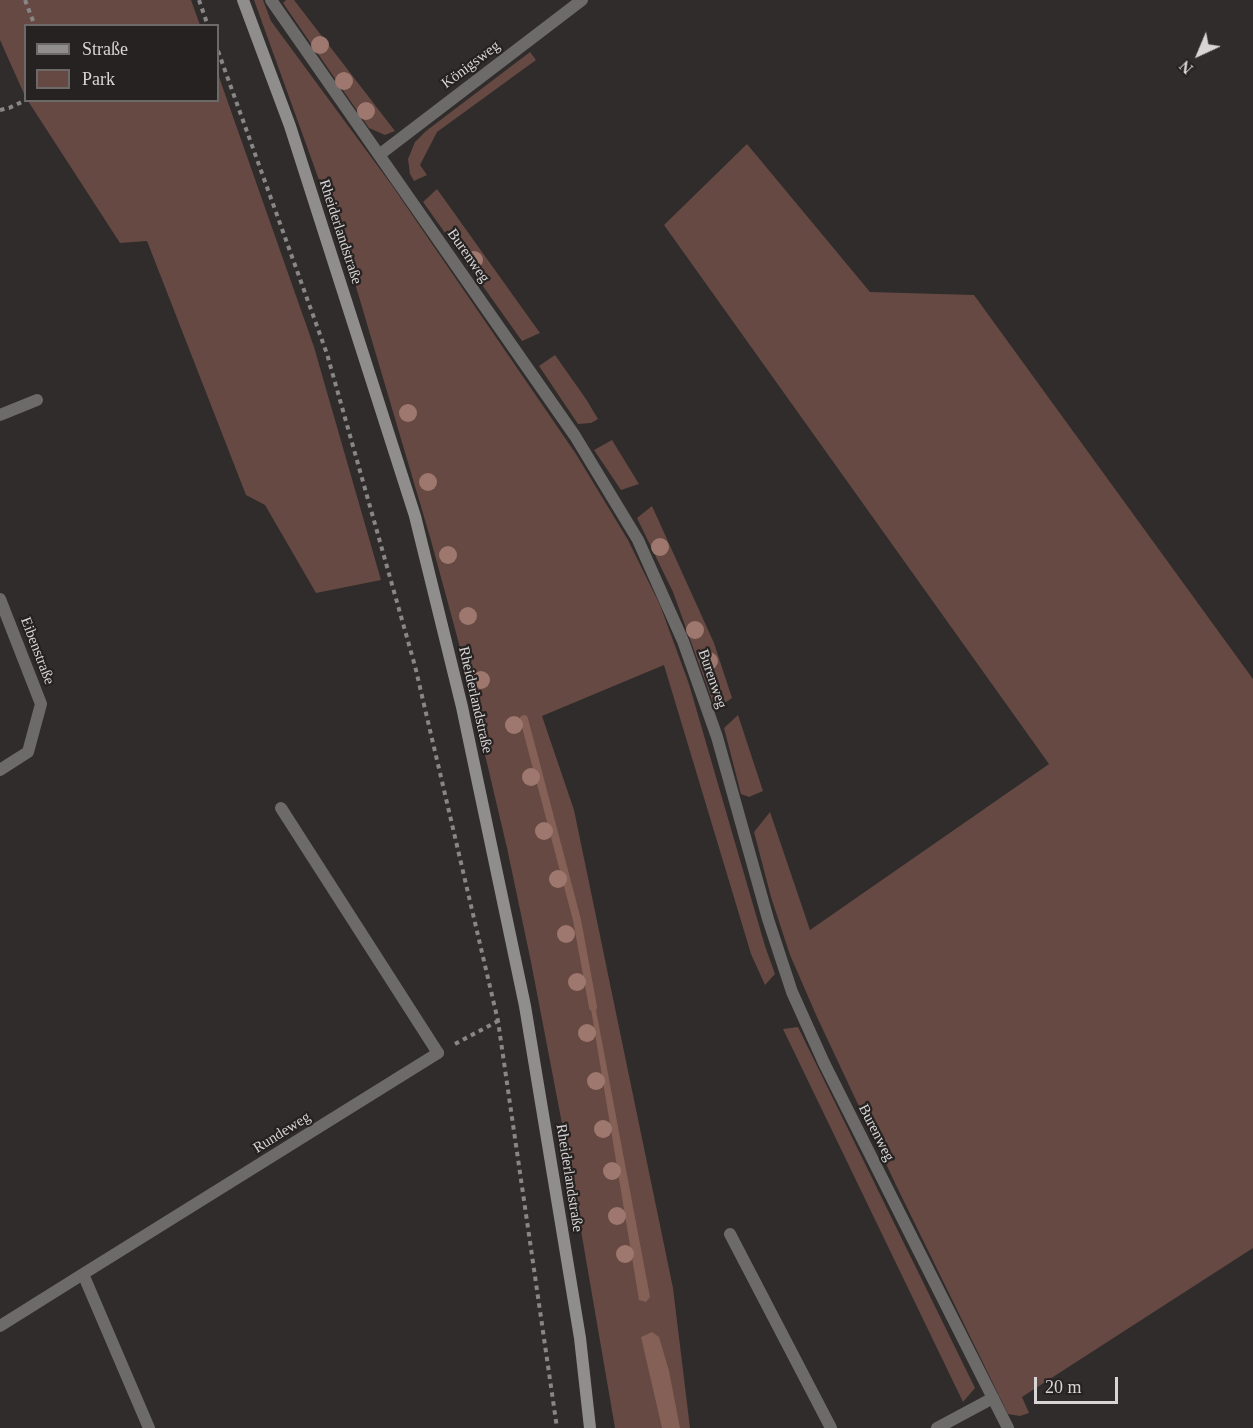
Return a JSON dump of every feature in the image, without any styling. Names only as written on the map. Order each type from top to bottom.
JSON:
[{"type":"main road","name":"Rheiderlandstraße","points":[[243,0],[290,126],[415,516],[459,696],[525,1006],[580,1338],[590,1428]]},
{"type":"street","name":"Burenweg","points":[[271,0],[575,436],[638,540],[683,641],[717,737],[768,919],[792,992],[824,1063],[1008,1428]]},
{"type":"street","name":"Königsweg","points":[[379,155],[582,0]]},
{"type":"street","points":[[0,415],[37,400]]},
{"type":"street","name":"Eibenstraße","points":[[0,599],[41,704],[28,752],[0,770]]},
{"type":"street","points":[[281,807],[438,1053]]},
{"type":"street","name":"Rundeweg","points":[[0,1326],[438,1053]]},
{"type":"street","points":[[730,1234],[831,1428]]},
{"type":"street","points":[[83,1274],[149,1428]]},
{"type":"street","points":[[937,1428],[993,1398]]},
{"type":"path","points":[[25,0],[34,24]]},
{"type":"path","points":[[199,0],[207,24]]},
{"type":"path","points":[[219,54],[327,354],[415,666],[498,1021],[557,1428]]},
{"type":"path","points":[[0,110],[24,101]]},
{"type":"path","points":[[438,1053],[498,1021]]},
{"type":"green space","points":[[0,0],[191,0],[200,24],[24,24],[24,94],[0,40]]},
{"type":"green space","points":[[254,0],[263,0],[271,21],[391,184],[576,454],[628,540],[660,605],[689,684],[775,974],[765,985],[751,954],[664,665],[542,716],[574,810],[673,1288],[690,1428],[615,1428],[568,1155],[531,962],[458,640],[349,263]]},
{"type":"green space","points":[[286,0],[294,0],[395,131],[385,135],[369,128],[283,3]]},
{"type":"green space","points":[[530,52],[536,60],[437,132],[420,165],[427,175],[414,181],[410,174],[408,159],[415,142],[426,131]]},
{"type":"green space","points":[[219,77],[314,347],[381,580],[316,593],[265,505],[246,495],[147,241],[120,243],[29,102],[219,102]]},
{"type":"green space","points":[[747,144],[870,292],[974,295],[1253,679],[1253,1248],[1022,1397],[1029,1413],[1020,1416],[1008,1414],[817,1017],[790,955],[771,897],[754,832],[770,812],[810,930],[1049,764],[664,225]]},
{"type":"green space","points":[[437,189],[540,333],[522,341],[423,202]]},
{"type":"green space","points":[[555,355],[598,419],[591,423],[578,424],[539,366]]},
{"type":"green space","points":[[612,440],[639,484],[621,490],[594,450]]},
{"type":"green space","points":[[652,506],[714,643],[732,698],[723,704],[713,703],[673,592],[637,518]]},
{"type":"green space","points":[[738,715],[763,791],[749,797],[741,794],[724,728]]},
{"type":"green space","points":[[798,1027],[975,1388],[963,1402],[783,1029]]},
{"type":"shaded area","points":[[593,994],[650,1297],[646,1302],[639,1300],[589,997]]},
{"type":"shaded area","points":[[652,1332],[659,1337],[669,1371],[680,1428],[662,1428],[641,1337]]},
{"type":"waterway","points":[[524,719],[577,920],[593,1007]]}]
